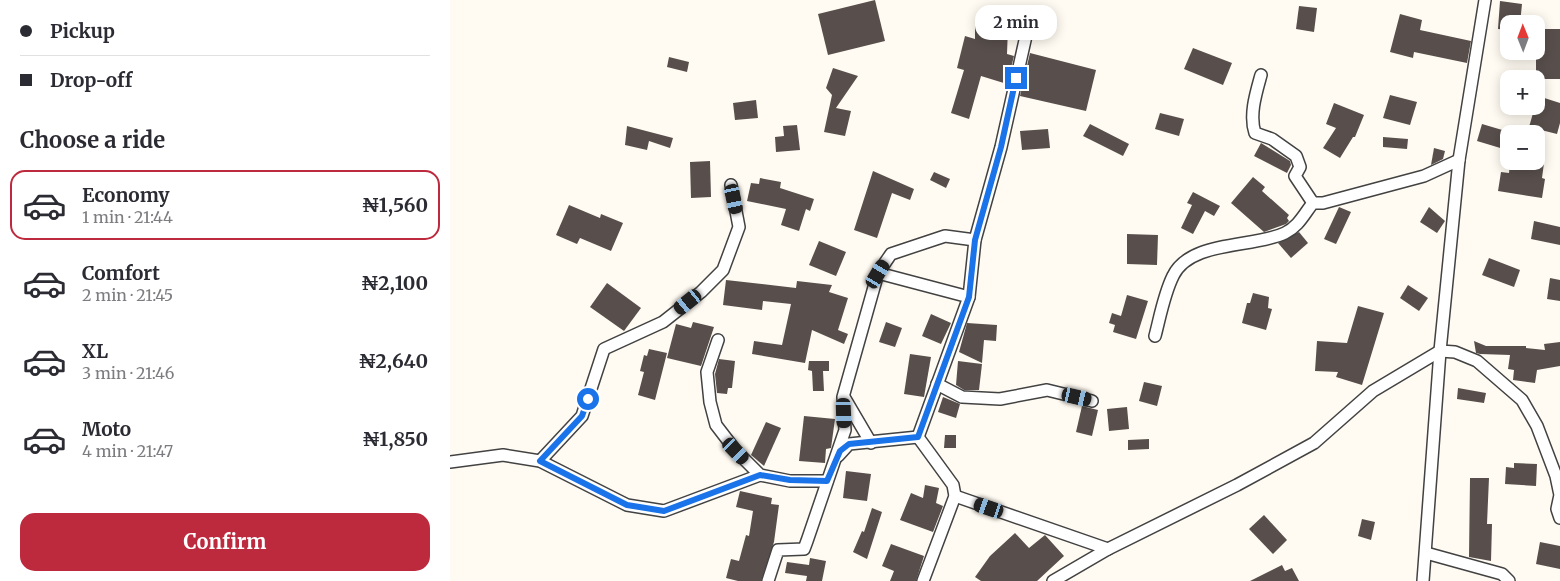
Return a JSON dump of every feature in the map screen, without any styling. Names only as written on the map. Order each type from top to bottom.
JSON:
[{"type":"street","points":[[1423,581],[1440,351],[1458,160],[1485,0]]},
{"type":"street","points":[[918,437],[969,297],[975,240],[1001,147],[1028,26]]},
{"type":"street","points":[[1261,75],[1252,124],[1255,133],[1272,139],[1296,156],[1300,167],[1295,176],[1313,203]]},
{"type":"street","points":[[1313,203],[1323,203],[1416,179],[1458,160]]},
{"type":"street","points":[[540,461],[582,416],[604,349],[662,322],[701,292],[724,270],[739,227],[731,185]]},
{"type":"street","points":[[1154,336],[1173,275],[1182,265],[1202,253],[1230,244],[1268,240],[1287,232],[1303,219],[1313,203]]},
{"type":"street","points":[[768,581],[778,550],[804,549],[845,430],[843,396],[878,274],[891,254],[945,236],[975,240]]},
{"type":"street","points":[[878,274],[969,297]]},
{"type":"street","points":[[718,340],[707,372],[710,402],[716,425],[736,451],[760,475]]},
{"type":"street","points":[[1053,581],[1108,549],[1229,489],[1314,443],[1373,391],[1440,351],[1455,352],[1477,361],[1522,400],[1537,426],[1556,476],[1560,495],[1557,509],[1560,518]]},
{"type":"street","points":[[937,384],[962,397],[1000,399],[1047,390],[1092,400]]},
{"type":"street","points":[[843,396],[871,443]]},
{"type":"street","points":[[832,466],[840,451],[849,444],[918,437]]},
{"type":"street","points":[[918,437],[953,485],[955,496],[923,581]]},
{"type":"street","points":[[450,462],[503,455],[540,461],[627,505],[664,511],[760,475],[790,480],[827,481]]},
{"type":"street","points":[[955,496],[1108,549]]},
{"type":"street","points":[[1426,553],[1502,574],[1510,581]]},
{"type":"building","points":[[875,0],[885,41],[828,55],[818,14]]},
{"type":"building","points":[[1500,1],[1522,4],[1521,15],[1500,15],[1500,29],[1498,29]]},
{"type":"building","points":[[1299,6],[1317,8],[1314,32],[1296,29]]},
{"type":"building","points":[[1400,14],[1422,20],[1420,30],[1471,41],[1467,63],[1414,52],[1413,58],[1390,52]]},
{"type":"building","points":[[975,26],[1008,27],[1007,54],[1014,56],[1007,84],[981,76],[969,119],[951,113],[964,70],[957,68],[965,36],[975,39]]},
{"type":"building","points":[[1545,29],[1560,29],[1560,79],[1545,79],[1545,70],[1536,70],[1536,60],[1545,60]]},
{"type":"building","points":[[1193,48],[1232,63],[1223,85],[1184,69]]},
{"type":"building","points":[[1030,53],[1096,70],[1086,111],[1020,96]]},
{"type":"building","points":[[669,57],[689,62],[687,72],[667,67]]},
{"type":"building","points":[[833,68],[858,76],[836,108],[851,111],[845,136],[824,132],[832,95],[826,88]]},
{"type":"building","points":[[1390,95],[1417,102],[1410,125],[1383,118]]},
{"type":"building","points":[[1545,98],[1560,103],[1560,123],[1557,134],[1545,131],[1545,125],[1530,125],[1532,115],[1545,115]]},
{"type":"building","points":[[756,100],[758,118],[735,120],[733,103]]},
{"type":"building","points":[[1334,103],[1364,115],[1355,137],[1353,137],[1340,158],[1323,148],[1336,128],[1326,124]]},
{"type":"building","points":[[1160,113],[1184,119],[1179,136],[1155,129]]},
{"type":"building","points":[[1090,124],[1129,144],[1123,156],[1083,136]]},
{"type":"building","points":[[1482,124],[1500,129],[1500,148],[1477,141]]},
{"type":"building","points":[[797,125],[800,150],[776,152],[775,137],[784,136],[783,126]]},
{"type":"building","points":[[627,126],[673,138],[670,148],[649,141],[647,150],[625,145]]},
{"type":"building","points":[[1048,129],[1050,148],[1022,150],[1020,131]]},
{"type":"building","points":[[1383,137],[1408,139],[1407,149],[1383,147]]},
{"type":"building","points":[[1261,143],[1290,161],[1291,165],[1287,173],[1254,156]]},
{"type":"building","points":[[1434,148],[1445,151],[1443,159],[1431,165]]},
{"type":"building","points":[[710,161],[711,197],[691,198],[690,162]]},
{"type":"building","points":[[1509,170],[1543,170],[1542,178],[1545,179],[1542,198],[1498,191],[1501,172],[1509,173]]},
{"type":"building","points":[[873,171],[914,189],[910,200],[892,193],[877,238],[854,230]]},
{"type":"building","points":[[934,172],[950,179],[946,188],[930,180]]},
{"type":"building","points":[[1253,177],[1265,187],[1262,191],[1289,215],[1287,218],[1289,221],[1286,224],[1264,232],[1231,203]]},
{"type":"building","points":[[760,178],[781,182],[780,188],[814,199],[810,211],[806,209],[799,231],[781,225],[786,209],[747,201],[751,183],[759,184]]},
{"type":"building","points":[[1193,192],[1220,206],[1214,216],[1205,211],[1193,234],[1181,228],[1192,205],[1187,203]]},
{"type":"building","points":[[569,205],[600,218],[601,214],[623,223],[611,251],[580,238],[577,244],[556,235]]},
{"type":"building","points":[[1339,207],[1351,212],[1336,244],[1324,239]]},
{"type":"building","points":[[1429,207],[1445,221],[1437,233],[1420,222]]},
{"type":"building","points":[[1534,221],[1560,227],[1560,245],[1531,239]]},
{"type":"building","points":[[1299,232],[1308,243],[1291,258],[1278,243]]},
{"type":"building","points":[[1127,234],[1158,235],[1157,265],[1127,264]]},
{"type":"building","points":[[819,241],[846,252],[836,276],[809,265]]},
{"type":"building","points":[[1489,258],[1520,270],[1514,287],[1482,275]]},
{"type":"building","points":[[1550,278],[1560,280],[1560,301],[1547,299]]},
{"type":"building","points":[[726,280],[796,288],[797,281],[832,285],[829,292],[848,298],[838,330],[848,334],[844,344],[812,330],[805,363],[752,354],[754,341],[782,345],[791,304],[763,301],[762,310],[723,305]]},
{"type":"building","points":[[607,283],[641,308],[624,331],[590,307]]},
{"type":"building","points":[[1408,285],[1428,298],[1419,311],[1400,298]]},
{"type":"building","points":[[1253,293],[1269,297],[1268,308],[1272,309],[1266,330],[1242,323],[1247,303],[1250,303]]},
{"type":"building","points":[[1127,295],[1148,301],[1136,339],[1113,332],[1115,325],[1109,323],[1112,313],[1121,316]]},
{"type":"building","points":[[1358,306],[1384,313],[1362,385],[1336,377],[1338,372],[1315,371],[1317,341],[1347,343]]},
{"type":"building","points":[[931,314],[951,323],[941,344],[922,336]]},
{"type":"building","points":[[693,322],[714,327],[701,366],[667,358],[676,324],[691,328]]},
{"type":"building","points":[[886,322],[902,328],[895,347],[879,342]]},
{"type":"building","points":[[967,323],[997,325],[996,341],[984,340],[982,363],[959,352]]},
{"type":"building","points":[[1474,341],[1486,346],[1526,346],[1526,348],[1545,350],[1544,344],[1560,342],[1560,366],[1537,370],[1535,383],[1513,380],[1514,370],[1508,369],[1510,355],[1476,353]]},
{"type":"building","points":[[649,349],[667,353],[655,400],[638,395],[644,372],[640,371],[644,355],[647,356]]},
{"type":"building","points":[[910,354],[931,357],[924,397],[904,394]]},
{"type":"building","points":[[719,359],[735,361],[732,388],[728,388],[727,394],[717,393],[715,374]]},
{"type":"building","points":[[809,361],[829,361],[829,371],[823,371],[824,391],[813,391],[812,371],[808,370]]},
{"type":"building","points":[[958,361],[982,364],[979,390],[964,390],[956,385]]},
{"type":"building","points":[[1144,382],[1162,386],[1157,406],[1139,401]]},
{"type":"building","points":[[1458,388],[1486,393],[1484,403],[1457,399]]},
{"type":"building","points":[[943,397],[960,404],[956,418],[938,412]]},
{"type":"building","points":[[1082,406],[1098,410],[1092,436],[1076,432]]},
{"type":"building","points":[[1127,407],[1129,429],[1109,431],[1107,409]]},
{"type":"building","points":[[804,416],[835,419],[831,448],[826,449],[825,463],[799,461]]},
{"type":"building","points":[[766,422],[781,428],[764,466],[751,455]]},
{"type":"building","points":[[945,435],[956,435],[956,448],[944,448]]},
{"type":"building","points":[[1149,439],[1149,449],[1128,450],[1128,440]]},
{"type":"building","points":[[1514,463],[1537,464],[1536,486],[1505,484],[1506,467],[1514,468]]},
{"type":"building","points":[[846,471],[871,474],[867,501],[843,498]]},
{"type":"building","points":[[1470,478],[1489,478],[1487,524],[1492,524],[1491,561],[1469,557]]},
{"type":"building","points":[[925,485],[939,488],[936,503],[943,506],[933,532],[900,520],[911,493],[923,498]]},
{"type":"building","points":[[740,491],[772,498],[771,504],[779,505],[774,542],[761,581],[738,581],[726,578],[731,559],[739,561],[746,535],[749,536],[753,511],[736,507]]},
{"type":"building","points":[[872,508],[882,512],[867,559],[853,552],[862,531],[864,532]]},
{"type":"building","points":[[1264,515],[1287,540],[1273,554],[1249,529]]},
{"type":"building","points":[[1362,519],[1375,522],[1371,540],[1358,536]]},
{"type":"building","points":[[1015,533],[1029,548],[1045,535],[1064,556],[1037,581],[981,581],[975,577],[990,556]]},
{"type":"building","points":[[1540,542],[1560,546],[1560,569],[1536,564]]},
{"type":"building","points":[[891,544],[924,556],[916,581],[890,581],[894,571],[882,566]]},
{"type":"building","points":[[810,558],[826,561],[822,581],[806,581],[807,576],[785,573],[787,562],[809,565]]},
{"type":"building","points":[[1282,565],[1285,571],[1292,568],[1299,581],[1250,581]]},
{"type":"route","points":[[588,399],[582,416],[540,461],[570,478],[627,505],[664,511],[760,475],[790,480],[827,481],[840,451],[849,444],[918,437],[969,297],[975,240],[1001,147],[1016,78]]}]
